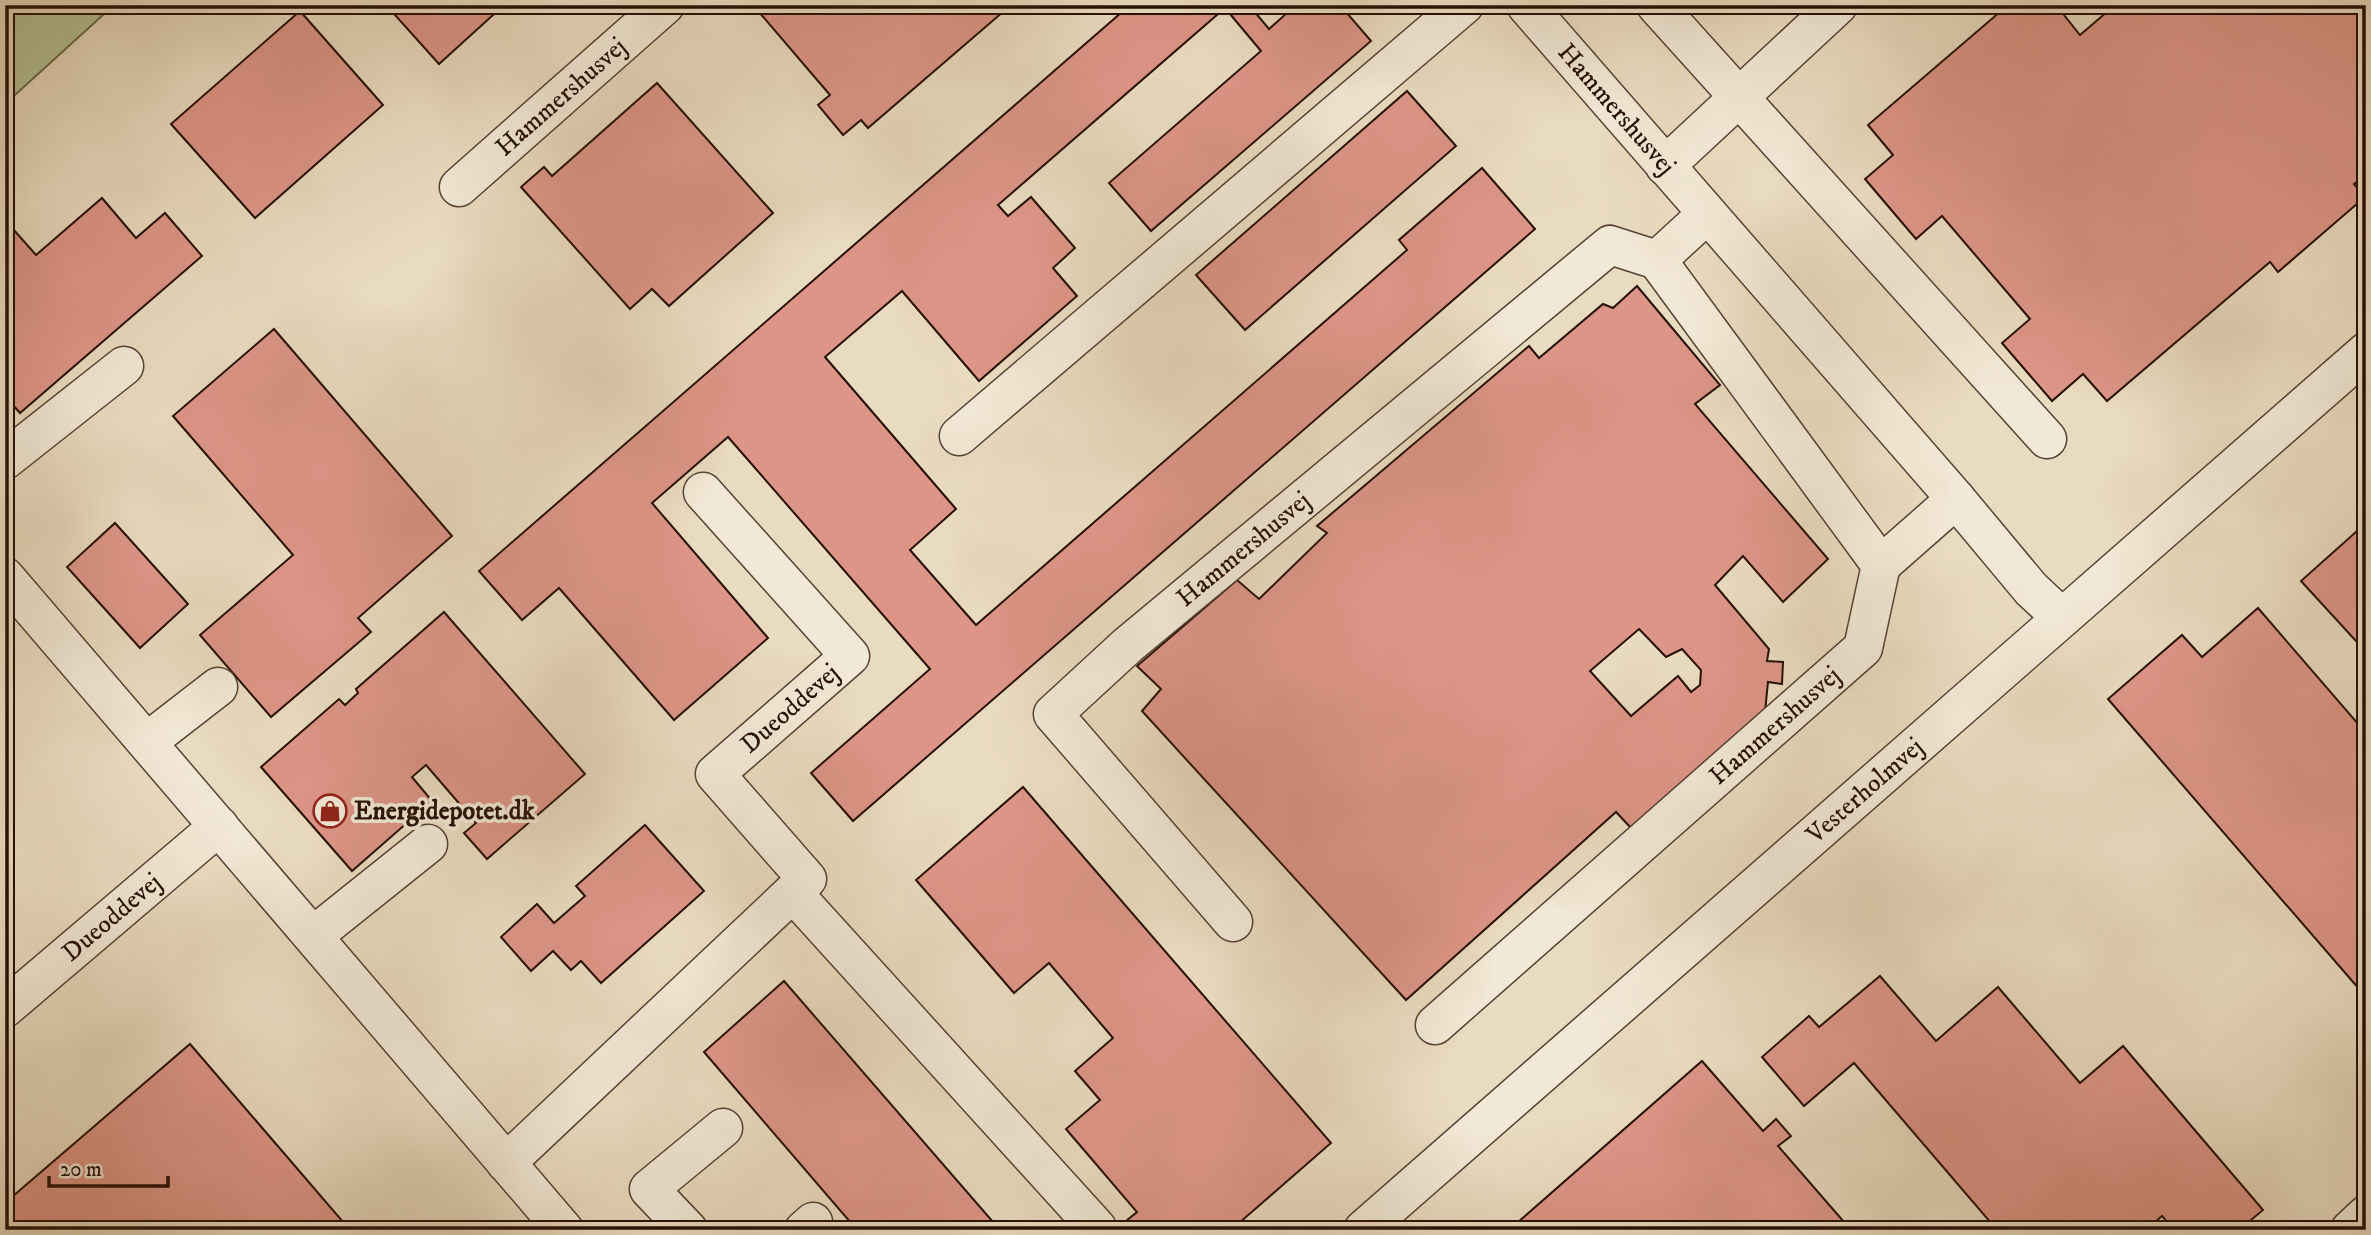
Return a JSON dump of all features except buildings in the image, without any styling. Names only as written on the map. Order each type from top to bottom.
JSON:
[{"type":"street","name":"Hammershusvej","points":[[459,187],[665,5]]},
{"type":"street","points":[[959,436],[1464,5]]},
{"type":"street","name":"Hammershusvej","points":[[1526,5],[1956,499],[2031,589],[2062,618]]},
{"type":"street","points":[[1656,5],[2047,439]]},
{"type":"street","points":[[1665,166],[1838,5]]},
{"type":"street","points":[[1707,214],[1657,260],[1881,565],[1956,499]]},
{"type":"street","name":"Hammershusvej","points":[[1233,922],[1053,715],[1128,645],[1610,245],[1657,260]]},
{"type":"street","name":"Vesterholmvej","points":[[1363,1230],[2366,352]]},
{"type":"street","points":[[5,460],[124,366]]},
{"type":"street","name":"Dueoddevej","points":[[703,492],[850,656],[715,774],[807,879],[793,893]]},
{"type":"street","name":"Hammershusvej","points":[[1435,1024],[1863,648],[1881,565]]},
{"type":"street","points":[[5,577],[564,1230]]},
{"type":"street","points":[[147,742],[218,687]]},
{"type":"street","name":"Dueoddevej","points":[[5,1008],[219,826]]},
{"type":"street","points":[[313,936],[428,844]]},
{"type":"street","points":[[506,1163],[793,893],[1097,1228]]},
{"type":"street","points":[[688,1230],[649,1189],[723,1128]]},
{"type":"street","points":[[2350,1230],[2366,1215]]},
{"type":"green space","points":[[5,5],[114,5],[5,104]]},
{"type":"place","name":"Energidepotet.dk","points":[[330,811]]}]
